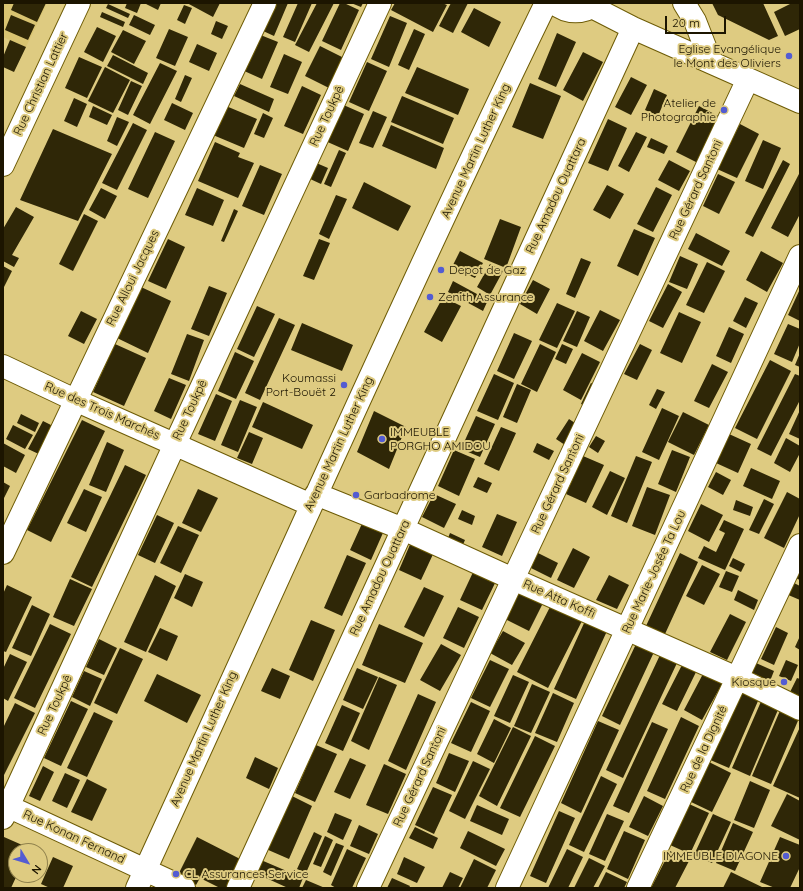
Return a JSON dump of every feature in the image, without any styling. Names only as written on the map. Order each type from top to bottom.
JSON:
[{"type":"street","name":"Rue Christian Lattier","points":[[3,165],[79,3]]},
{"type":"street","name":"Rue Alloui Jacques","points":[[3,553],[265,3]]},
{"type":"street","name":"Rue Toukpê","points":[[5,810],[380,3]]},
{"type":"street","name":"Avenue Martin Luther King","points":[[141,879],[313,500],[494,110],[546,3]]},
{"type":"street","points":[[554,3],[564,10],[573,12],[583,11],[594,5],[633,28],[800,102]]},
{"type":"street","points":[[684,3],[695,21],[711,62]]},
{"type":"street","name":"Rue Amadou Ouattara","points":[[238,888],[633,28]]},
{"type":"street","name":"Rue Gérard Santoni","points":[[368,888],[748,80]]},
{"type":"street","name":"Rue Marie-Josée Ta Lou","points":[[507,888],[800,256]]},
{"type":"street","name":"Rue des Trois Marchés","points":[[3,366],[75,400],[175,444],[313,500]]},
{"type":"street","name":"Rue Atta Koffi","points":[[313,500],[403,529],[737,678],[800,709]]},
{"type":"street","name":"Rue de la Dignité","points":[[638,888],[800,545]]},
{"type":"street","name":"Rue Konan Fernand","points":[[5,810],[141,879],[184,888]]},
{"type":"shaded area","points":[[3,3],[47,3],[26,47],[3,37]]},
{"type":"building","points":[[14,3],[46,3],[37,22],[11,10]]},
{"type":"building","points":[[127,3],[141,3],[137,13],[125,8]]},
{"type":"building","points":[[161,3],[158,10],[146,4]]},
{"type":"building","points":[[187,3],[220,3],[213,17]]},
{"type":"building","points":[[273,3],[288,3],[274,36],[261,30]]},
{"type":"building","points":[[298,3],[312,3],[295,42],[283,37]]},
{"type":"building","points":[[317,3],[334,3],[309,52],[295,45]]},
{"type":"building","points":[[340,3],[344,3],[359,10],[341,50],[322,41]]},
{"type":"building","points":[[351,3],[363,3],[361,7]]},
{"type":"building","points":[[395,3],[442,3],[447,5],[433,32],[391,10]]},
{"type":"building","points":[[451,3],[468,3],[453,33],[439,26]]},
{"type":"building","points":[[712,3],[763,3],[778,36],[769,40],[718,15]]},
{"type":"building","points":[[792,3],[800,3],[800,29],[785,36],[774,12]]},
{"type":"building","points":[[108,4],[130,14],[128,18],[106,8]]},
{"type":"building","points":[[184,5],[192,8],[185,24],[177,20]]},
{"type":"building","points":[[474,8],[501,22],[489,47],[461,32]]},
{"type":"building","points":[[102,12],[125,22],[123,27],[100,17]]},
{"type":"building","points":[[11,15],[35,25],[28,40],[5,30]]},
{"type":"building","points":[[134,15],[155,25],[150,35],[129,25]]},
{"type":"building","points":[[390,16],[407,23],[389,67],[371,59]]},
{"type":"building","points":[[216,21],[228,26],[222,39],[211,34]]},
{"type":"building","points":[[97,27],[116,36],[103,62],[84,52]]},
{"type":"building","points":[[169,29],[188,37],[175,66],[156,58]]},
{"type":"building","points":[[414,29],[425,34],[409,70],[398,65]]},
{"type":"building","points":[[123,30],[146,41],[134,64],[111,52]]},
{"type":"building","points":[[557,33],[576,42],[556,87],[538,79]]},
{"type":"building","points":[[258,34],[278,42],[262,79],[242,70]]},
{"type":"building","points":[[10,40],[26,47],[14,72],[3,67],[3,57]]},
{"type":"building","points":[[197,44],[217,53],[209,71],[189,62]]},
{"type":"building","points":[[320,46],[344,58],[329,88],[305,76]]},
{"type":"building","points":[[583,52],[603,62],[583,101],[563,90]]},
{"type":"building","points":[[284,54],[302,62],[288,94],[270,87]]},
{"type":"building","points":[[113,55],[148,73],[143,84],[107,66]]},
{"type":"building","points":[[79,57],[102,67],[87,98],[65,88]]},
{"type":"building","points":[[367,62],[387,71],[369,111],[349,102]]},
{"type":"building","points":[[160,63],[177,71],[150,124],[133,115]]},
{"type":"building","points":[[105,67],[130,80],[113,113],[88,101]]},
{"type":"building","points":[[417,67],[469,89],[458,115],[405,93]]},
{"type":"building","points":[[185,75],[192,78],[181,102],[175,99]]},
{"type":"building","points":[[631,77],[647,85],[631,115],[615,107]]},
{"type":"building","points":[[131,81],[142,86],[128,115],[118,110]]},
{"type":"building","points":[[530,83],[561,96],[543,139],[512,127]]},
{"type":"building","points":[[240,84],[274,99],[269,112],[234,96]]},
{"type":"building","points":[[302,86],[321,95],[303,134],[284,126]]},
{"type":"building","points":[[654,89],[667,95],[658,116],[645,110]]},
{"type":"building","points":[[402,96],[454,118],[443,144],[391,122]]},
{"type":"building","points":[[74,98],[87,104],[77,127],[64,121]]},
{"type":"building","points":[[172,103],[193,113],[185,130],[164,120]]},
{"type":"building","points":[[339,103],[364,114],[348,151],[323,140]]},
{"type":"building","points":[[93,106],[112,115],[107,125],[89,117]]},
{"type":"building","points":[[226,106],[257,119],[244,148],[213,135]]},
{"type":"building","points":[[699,106],[722,118],[698,163],[676,152]]},
{"type":"building","points":[[373,111],[387,117],[373,148],[359,143]]},
{"type":"building","points":[[263,113],[273,118],[264,138],[254,134]]},
{"type":"building","points":[[117,117],[129,122],[117,146],[107,141]]},
{"type":"building","points":[[608,119],[627,128],[608,171],[588,163]]},
{"type":"building","points":[[133,123],[147,130],[117,190],[102,183]]},
{"type":"building","points":[[740,124],[759,134],[737,178],[717,169]]},
{"type":"building","points":[[391,125],[444,148],[436,169],[382,146]]},
{"type":"building","points":[[53,129],[112,154],[78,221],[20,200]]},
{"type":"building","points":[[155,132],[175,141],[148,198],[128,189]]},
{"type":"building","points":[[636,132],[647,137],[629,172],[618,166]]},
{"type":"building","points":[[651,138],[668,146],[664,154],[647,147]]},
{"type":"building","points":[[763,140],[781,148],[763,189],[745,181]]},
{"type":"building","points":[[215,142],[240,153],[238,157],[254,163],[238,198],[198,181]]},
{"type":"building","points":[[339,150],[346,153],[331,187],[324,184]]},
{"type":"building","points":[[669,160],[690,171],[679,191],[658,180]]},
{"type":"building","points":[[783,160],[790,164],[753,237],[745,233]]},
{"type":"building","points":[[314,162],[328,168],[321,184],[308,178]]},
{"type":"building","points":[[260,165],[282,174],[264,215],[242,206]]},
{"type":"building","points":[[800,172],[800,214],[788,237],[771,228]]},
{"type":"building","points":[[718,174],[735,182],[719,214],[703,206]]},
{"type":"building","points":[[364,182],[411,206],[398,231],[352,208]]},
{"type":"building","points":[[607,185],[624,194],[610,219],[593,210]]},
{"type":"building","points":[[656,187],[672,195],[653,232],[637,224]]},
{"type":"building","points":[[101,188],[117,196],[105,219],[89,210]]},
{"type":"building","points":[[197,188],[224,200],[213,226],[185,215]]},
{"type":"building","points":[[336,195],[347,199],[329,239],[319,234]]},
{"type":"building","points":[[16,207],[34,217],[12,255],[19,258],[14,267],[3,261],[3,229]]},
{"type":"building","points":[[234,209],[238,211],[224,242],[221,241]]},
{"type":"building","points":[[84,214],[98,221],[73,271],[59,264]]},
{"type":"building","points":[[500,219],[521,227],[506,268],[484,259]]},
{"type":"building","points":[[634,229],[655,238],[638,276],[617,266]]},
{"type":"building","points":[[696,233],[730,251],[722,266],[688,249]]},
{"type":"building","points":[[168,239],[185,247],[166,289],[148,281]]},
{"type":"building","points":[[319,239],[330,243],[314,280],[303,276]]},
{"type":"building","points":[[460,251],[483,263],[475,278],[452,267]]},
{"type":"building","points":[[761,251],[783,263],[767,292],[746,280]]},
{"type":"building","points":[[680,256],[698,264],[687,289],[669,282]]},
{"type":"building","points":[[581,258],[591,262],[575,298],[566,294]]},
{"type":"building","points":[[707,262],[725,271],[704,313],[686,305]]},
{"type":"building","points":[[490,264],[503,271],[490,295],[477,287]]},
{"type":"building","points":[[3,266],[12,271],[3,289]]},
{"type":"building","points":[[533,280],[550,289],[537,314],[520,304]]},
{"type":"building","points":[[453,281],[488,300],[483,311],[448,292]]},
{"type":"building","points":[[668,284],[682,292],[663,328],[649,321]]},
{"type":"building","points":[[209,286],[227,293],[209,336],[191,329]]},
{"type":"building","points":[[141,287],[171,301],[148,353],[117,338]]},
{"type":"building","points":[[800,289],[800,321],[788,315]]},
{"type":"building","points":[[443,297],[461,306],[442,342],[424,332]]},
{"type":"building","points":[[745,297],[758,303],[746,328],[733,321]]},
{"type":"building","points":[[557,303],[575,311],[557,348],[539,340]]},
{"type":"building","points":[[257,306],[275,314],[254,357],[237,349]]},
{"type":"building","points":[[600,310],[620,320],[603,351],[584,341]]},
{"type":"building","points":[[81,311],[97,319],[84,344],[68,336]]},
{"type":"building","points":[[577,311],[590,317],[577,347],[563,341]]},
{"type":"building","points":[[679,312],[701,322],[682,363],[660,353]]},
{"type":"building","points":[[279,318],[295,325],[260,400],[245,393]]},
{"type":"building","points":[[302,323],[353,345],[342,371],[291,350]]},
{"type":"building","points":[[788,324],[800,329],[800,343],[792,362],[774,354]]},
{"type":"building","points":[[729,327],[744,334],[731,363],[716,356]]},
{"type":"building","points":[[514,333],[532,341],[514,379],[497,371]]},
{"type":"building","points":[[187,334],[204,340],[189,381],[171,374]]},
{"type":"building","points":[[115,344],[146,358],[124,406],[93,392]]},
{"type":"building","points":[[540,344],[556,352],[537,392],[521,384]]},
{"type":"building","points":[[562,344],[573,349],[566,364],[555,359]]},
{"type":"building","points":[[640,344],[652,350],[637,380],[624,374]]},
{"type":"building","points":[[235,352],[254,361],[236,399],[218,391]]},
{"type":"building","points":[[582,353],[600,362],[581,400],[563,390]]},
{"type":"building","points":[[800,353],[800,367],[795,365]]},
{"type":"building","points":[[770,360],[791,371],[757,439],[735,428]]},
{"type":"building","points":[[712,364],[728,372],[709,408],[694,401]]},
{"type":"building","points":[[494,374],[514,383],[498,420],[477,411]]},
{"type":"building","points":[[795,374],[800,376],[800,400],[771,456],[757,449]]},
{"type":"building","points":[[169,378],[186,385],[171,419],[154,411]]},
{"type":"building","points":[[591,383],[597,386],[587,407],[581,404]]},
{"type":"building","points":[[517,384],[531,390],[517,423],[503,417]]},
{"type":"building","points":[[657,389],[665,392],[656,409],[649,405]]},
{"type":"building","points":[[216,394],[232,401],[215,441],[198,434]]},
{"type":"building","points":[[240,400],[257,407],[238,452],[221,445]]},
{"type":"building","points":[[263,402],[313,425],[302,449],[252,427]]},
{"type":"building","points":[[662,408],[679,416],[659,460],[642,452]]},
{"type":"building","points":[[800,410],[800,439],[789,434]]},
{"type":"building","name":"IMMEUBLE PORGHO AMIDOU","points":[[374,411],[406,427],[389,469],[357,452]]},
{"type":"building","points":[[683,412],[709,425],[694,455],[668,442]]},
{"type":"building","points":[[21,414],[39,423],[35,432],[17,423]]},
{"type":"building","points":[[476,416],[495,424],[480,457],[461,449]]},
{"type":"building","points":[[569,419],[578,425],[565,445],[556,439]]},
{"type":"building","points":[[82,420],[105,431],[51,542],[27,530]]},
{"type":"building","points":[[43,421],[57,428],[43,456],[28,449]]},
{"type":"building","points":[[13,425],[33,435],[25,449],[6,439]]},
{"type":"building","points":[[501,427],[516,433],[499,471],[484,464]]},
{"type":"building","points":[[249,432],[263,438],[252,464],[237,458]]},
{"type":"building","points":[[729,434],[751,444],[738,473],[716,463]]},
{"type":"building","points":[[596,436],[605,441],[598,453],[589,447]]},
{"type":"building","points":[[786,438],[800,446],[800,453],[790,472],[774,463]]},
{"type":"building","points":[[107,442],[124,450],[106,492],[89,485]]},
{"type":"building","points":[[3,443],[25,455],[16,473],[3,466]]},
{"type":"building","points":[[537,443],[554,451],[549,460],[533,452]]},
{"type":"building","points":[[454,450],[475,459],[459,496],[438,486]]},
{"type":"building","points":[[672,450],[690,457],[676,492],[658,484]]},
{"type":"building","points":[[583,456],[604,465],[586,503],[566,494]]},
{"type":"building","points":[[636,456],[652,462],[627,523],[611,516]]},
{"type":"building","points":[[125,465],[146,475],[92,587],[71,577]]},
{"type":"building","points":[[751,468],[780,481],[772,499],[743,486]]},
{"type":"building","points":[[610,471],[625,478],[607,515],[592,507]]},
{"type":"building","points":[[716,472],[731,480],[723,495],[708,487]]},
{"type":"building","points":[[478,477],[492,483],[487,493],[473,487]]},
{"type":"building","points":[[3,482],[10,486],[3,500]]},
{"type":"building","points":[[647,487],[670,495],[655,535],[632,526]]},
{"type":"building","points":[[84,489],[102,497],[86,532],[67,523]]},
{"type":"building","points":[[198,489],[218,498],[201,532],[182,523]]},
{"type":"building","points":[[787,492],[800,499],[800,514],[784,548],[764,538]]},
{"type":"building","points":[[434,494],[456,504],[444,528],[422,517]]},
{"type":"building","points":[[764,499],[774,504],[759,534],[749,530]]},
{"type":"building","points":[[736,500],[753,507],[750,516],[733,510]]},
{"type":"building","points":[[701,504],[723,515],[709,542],[688,531]]},
{"type":"building","points":[[462,510],[475,516],[472,525],[458,519]]},
{"type":"building","points":[[497,514],[517,522],[502,556],[482,547]]},
{"type":"building","points":[[157,515],[174,523],[155,563],[138,555]]},
{"type":"building","points":[[365,517],[386,526],[371,560],[350,550]]},
{"type":"building","points":[[724,520],[744,529],[725,570],[698,558],[704,546],[716,552],[725,533],[719,530]]},
{"type":"building","points":[[178,526],[199,535],[181,573],[160,563]]},
{"type":"building","points":[[450,533],[465,540],[461,549],[446,543]]},
{"type":"building","points":[[412,540],[435,550],[421,580],[399,570]]},
{"type":"building","points":[[573,548],[590,557],[574,588],[557,580]]},
{"type":"building","points":[[538,553],[558,563],[551,578],[531,568]]},
{"type":"building","points":[[680,553],[698,562],[665,634],[646,626]]},
{"type":"building","points":[[347,555],[366,563],[342,616],[324,608]]},
{"type":"building","points":[[733,558],[745,564],[741,572],[729,566]]},
{"type":"building","points":[[702,565],[720,574],[704,605],[686,596]]},
{"type":"building","points":[[800,567],[800,580],[793,577]]},
{"type":"building","points":[[475,568],[497,579],[482,610],[460,600]]},
{"type":"building","points":[[726,571],[739,576],[732,592],[719,587]]},
{"type":"building","points":[[185,574],[203,582],[192,607],[174,598]]},
{"type":"building","points":[[155,575],[176,586],[146,652],[124,642]]},
{"type":"building","points":[[609,575],[629,585],[617,609],[596,600]]},
{"type":"building","points":[[70,579],[92,589],[74,626],[53,617]]},
{"type":"building","points":[[792,582],[800,586],[800,600],[786,594]]},
{"type":"building","points":[[7,585],[32,597],[6,652],[3,651],[3,594]]},
{"type":"building","points":[[424,587],[444,596],[424,637],[404,627]]},
{"type":"building","points":[[520,589],[544,601],[529,631],[505,619]]},
{"type":"building","points":[[738,590],[758,600],[754,610],[734,600]]},
{"type":"building","points":[[552,603],[583,619],[548,688],[517,672]]},
{"type":"building","points":[[32,605],[50,614],[31,656],[12,648]]},
{"type":"building","points":[[458,607],[479,617],[464,648],[443,638]]},
{"type":"building","points":[[730,614],[746,622],[727,660],[710,652]]},
{"type":"building","points":[[311,620],[335,630],[313,681],[289,670]]},
{"type":"building","points":[[585,621],[607,631],[576,699],[554,689]]},
{"type":"building","points":[[50,624],[71,634],[35,708],[14,698]]},
{"type":"building","points":[[379,624],[423,643],[405,683],[362,665]]},
{"type":"building","points":[[776,627],[788,633],[774,665],[761,659]]},
{"type":"building","points":[[160,628],[178,636],[167,661],[148,652]]},
{"type":"building","points":[[503,631],[525,643],[512,665],[490,653]]},
{"type":"building","points":[[800,636],[800,650],[795,647]]},
{"type":"building","points":[[99,639],[117,648],[104,675],[86,667]]},
{"type":"building","points":[[441,644],[461,655],[440,691],[420,680]]},
{"type":"building","points":[[636,644],[654,652],[620,725],[602,716]]},
{"type":"building","points":[[120,648],[143,659],[117,714],[94,703]]},
{"type":"building","points":[[10,654],[27,662],[8,701],[3,698],[3,669]]},
{"type":"building","points":[[660,655],[677,663],[623,778],[606,770]]},
{"type":"building","points":[[490,660],[509,669],[490,707],[471,698]]},
{"type":"building","points":[[786,660],[798,665],[791,681],[779,676]]},
{"type":"building","points":[[683,663],[697,670],[677,711],[662,704]]},
{"type":"building","points":[[756,663],[774,671],[770,681],[752,673]]},
{"type":"building","points":[[272,668],[290,676],[280,699],[261,691]]},
{"type":"building","points":[[357,668],[378,677],[363,709],[343,700]]},
{"type":"building","points":[[84,671],[102,679],[90,706],[72,697]]},
{"type":"building","points":[[704,672],[723,682],[702,720],[684,710]]},
{"type":"building","points":[[157,674],[201,695],[187,723],[144,701]]},
{"type":"building","points":[[513,675],[529,682],[510,723],[494,716]]},
{"type":"building","points":[[379,677],[397,685],[369,750],[351,741]]},
{"type":"building","points":[[797,678],[800,679],[800,696],[790,692]]},
{"type":"building","points":[[532,684],[550,692],[531,733],[514,726]]},
{"type":"building","points":[[740,685],[761,694],[729,768],[708,759]]},
{"type":"building","points":[[553,693],[574,703],[557,742],[535,733]]},
{"type":"building","points":[[418,694],[436,702],[406,770],[388,761]]},
{"type":"building","points":[[763,697],[780,705],[750,776],[732,768]]},
{"type":"building","points":[[71,701],[88,709],[61,766],[44,758]]},
{"type":"building","points":[[471,702],[490,711],[471,752],[451,743]]},
{"type":"building","points":[[15,703],[35,713],[3,777],[3,728]]},
{"type":"building","points":[[342,705],[360,713],[343,751],[325,743]]},
{"type":"building","points":[[782,706],[800,716],[771,784],[752,776]]},
{"type":"building","points":[[94,712],[113,721],[87,777],[67,768]]},
{"type":"building","points":[[681,717],[699,726],[665,799],[647,791]]},
{"type":"building","points":[[494,719],[511,728],[494,763],[477,754]]},
{"type":"building","points":[[598,721],[619,730],[581,813],[561,803]]},
{"type":"building","points":[[652,722],[668,729],[629,813],[613,806]]},
{"type":"building","points":[[513,727],[531,736],[497,806],[479,796]]},
{"type":"building","points":[[800,727],[800,798],[773,786]]},
{"type":"building","points":[[535,736],[555,746],[520,817],[500,808]]},
{"type":"building","points":[[316,745],[337,754],[315,802],[295,793]]},
{"type":"building","points":[[449,753],[469,761],[455,792],[436,783]]},
{"type":"building","points":[[255,757],[278,768],[269,789],[246,778]]},
{"type":"building","points":[[350,758],[366,765],[350,799],[334,792]]},
{"type":"building","points":[[473,761],[490,769],[465,819],[449,811]]},
{"type":"building","points":[[707,761],[731,773],[712,812],[689,801]]},
{"type":"building","points":[[384,764],[406,774],[388,814],[366,805]]},
{"type":"building","points":[[43,766],[54,772],[40,801],[29,796]]},
{"type":"building","points":[[65,773],[80,780],[67,808],[52,801]]},
{"type":"building","points":[[601,776],[617,784],[584,852],[569,845]]},
{"type":"building","points":[[87,779],[107,789],[92,821],[71,812]]},
{"type":"building","points":[[750,781],[770,790],[754,828],[734,820]]},
{"type":"building","points":[[433,787],[452,795],[434,834],[415,825]]},
{"type":"building","points":[[787,794],[800,801],[800,840],[771,826]]},
{"type":"building","points":[[290,795],[312,806],[289,859],[266,849]]},
{"type":"building","points":[[644,796],[663,806],[648,836],[629,827]]},
{"type":"building","points":[[689,804],[709,813],[690,854],[670,845]]},
{"type":"building","points":[[477,805],[509,819],[502,835],[470,821]]},
{"type":"building","points":[[559,811],[575,818],[546,883],[530,876]]},
{"type":"building","points":[[335,813],[352,820],[343,840],[327,832]]},
{"type":"building","points":[[607,814],[624,821],[605,861],[589,854]]},
{"type":"building","points":[[713,814],[731,822],[712,863],[694,855]]},
{"type":"building","points":[[733,823],[753,832],[735,871],[716,863]]},
{"type":"building","points":[[359,825],[378,834],[369,854],[350,846]]},
{"type":"building","points":[[415,827],[438,838],[433,849],[409,838]]},
{"type":"building","points":[[468,831],[505,849],[496,866],[460,848]]},
{"type":"building","points":[[624,831],[645,840],[628,879],[607,869]]},
{"type":"building","points":[[314,832],[322,836],[306,873],[297,869]]},
{"type":"building","points":[[325,836],[333,840],[321,867],[313,864]]},
{"type":"building","points":[[4,837],[18,843],[8,843],[8,883],[13,883],[11,888],[3,888]]},
{"type":"building","points":[[197,837],[246,862],[233,888],[220,888],[200,878],[196,885],[178,875]]},
{"type":"building","name":"IMMEUBLE DIAGONE","points":[[780,837],[800,845],[800,867],[790,888],[775,888],[760,882]]},
{"type":"building","points":[[336,843],[344,846],[331,876],[323,872]]},
{"type":"building","points":[[347,849],[366,858],[352,888],[336,888],[331,885]]},
{"type":"building","points":[[567,849],[583,857],[568,888],[548,888]]},
{"type":"building","points":[[670,851],[689,861],[675,888],[651,888]]},
{"type":"building","points":[[53,857],[73,866],[63,888],[50,888],[41,884],[48,883],[48,868]]},
{"type":"building","points":[[404,857],[425,867],[417,883],[397,874]]},
{"type":"building","points":[[589,858],[605,866],[593,888],[574,888]]},
{"type":"building","points":[[474,859],[496,870],[487,888],[460,888]]},
{"type":"building","points":[[261,860],[303,878],[299,888],[288,888],[255,873]]},
{"type":"building","points":[[450,872],[463,878],[458,888],[442,888]]},
{"type":"building","points":[[606,872],[627,882],[624,888],[598,888]]},
{"type":"building","points":[[731,872],[764,888],[723,888]]},
{"type":"building","points":[[392,878],[410,886],[409,888],[387,888]]},
{"type":"building","points":[[306,880],[325,888],[302,888]]},
{"type":"place","name":"Eglise Evangélique le Mont des Oliviers","points":[[789,56]]},
{"type":"place","name":"Atelier de Photographie","points":[[724,110]]},
{"type":"place","name":"Depot de Gaz","points":[[441,270]]},
{"type":"place","name":"Zenith Assurance","points":[[430,297]]},
{"type":"place","name":"Koumassi Port-Bouët 2","points":[[344,385]]},
{"type":"place","name":"IMMEUBLE PORGHO AMIDOU","points":[[382,439]]},
{"type":"place","name":"Garbadrome","points":[[356,495]]},
{"type":"place","name":"Kiosque","points":[[784,682]]},
{"type":"place","name":"IMMEUBLE DIAGONE","points":[[786,856]]},
{"type":"place","name":"CL Assurances Service","points":[[176,874]]}]
